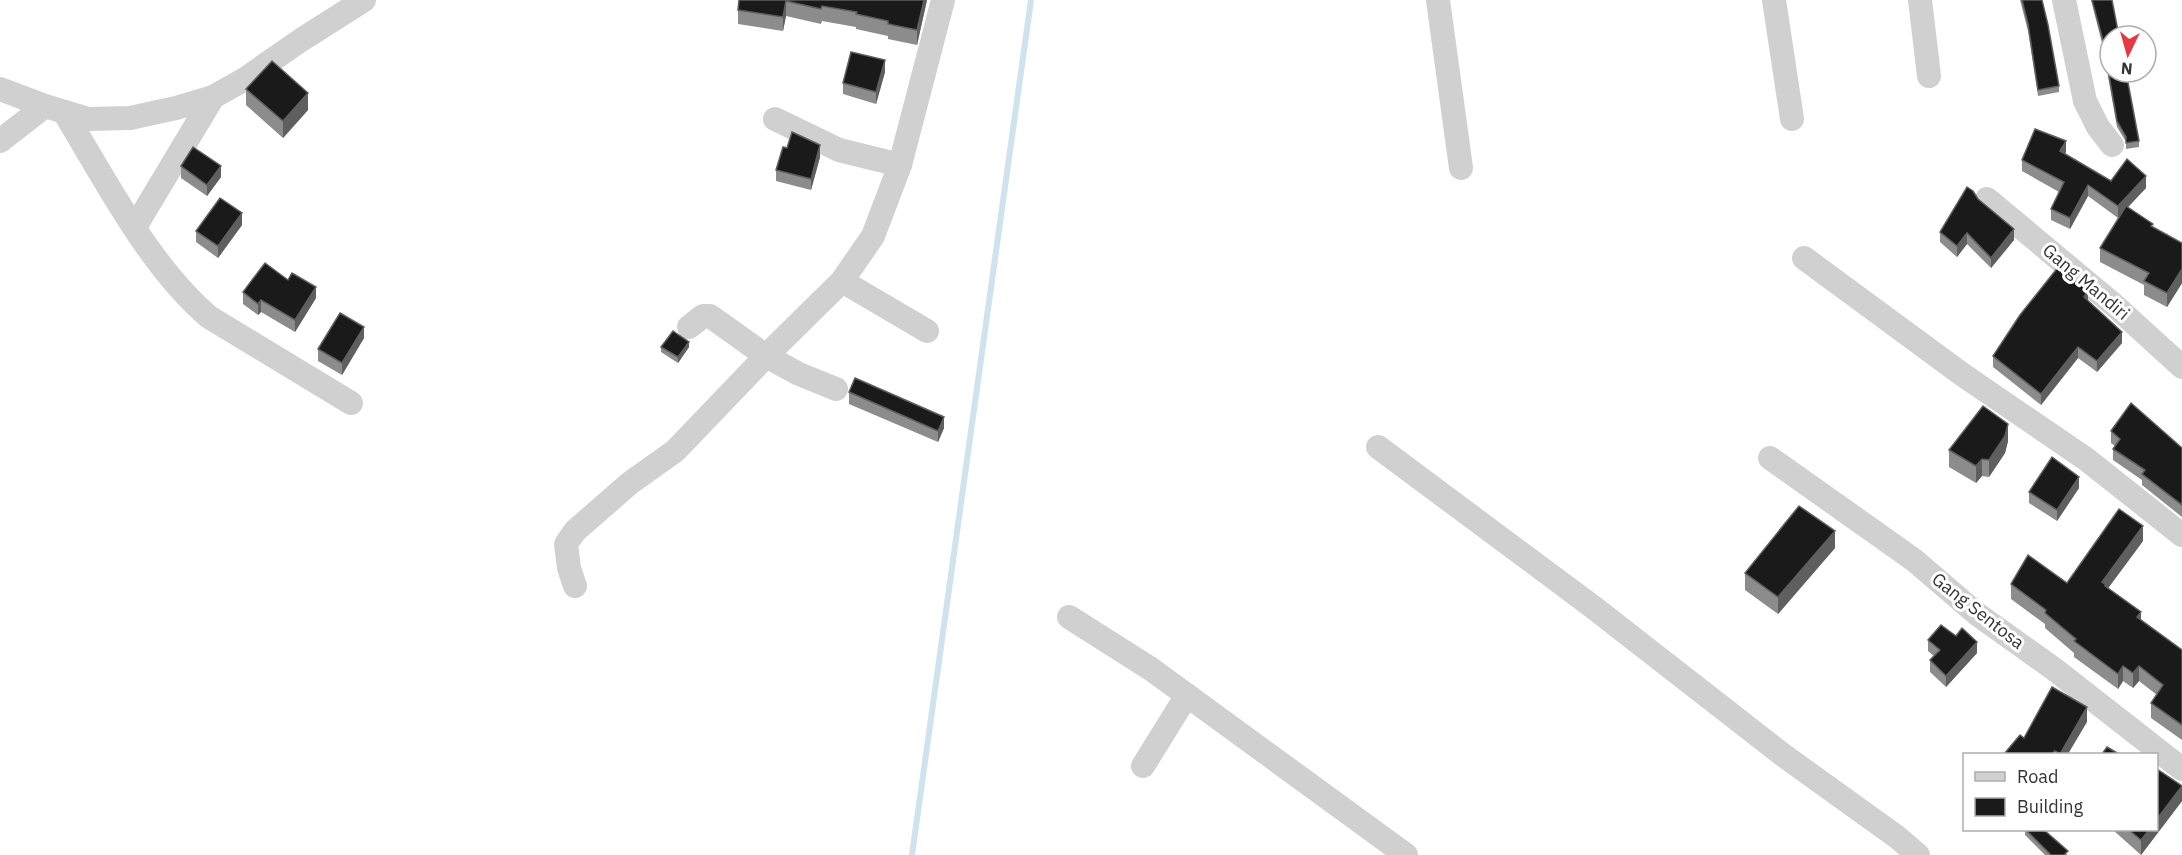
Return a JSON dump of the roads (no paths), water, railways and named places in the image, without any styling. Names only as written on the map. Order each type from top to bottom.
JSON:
[{"type":"street","points":[[0,89],[88,119],[130,118],[176,108],[213,97],[245,79],[364,0]]},
{"type":"street","points":[[575,586],[569,568],[566,544],[575,531],[630,483],[675,451],[842,281],[873,236],[900,165],[943,0]]},
{"type":"street","points":[[1438,0],[1461,168]]},
{"type":"street","points":[[1774,0],[1792,119]]},
{"type":"street","points":[[1920,0],[1929,76]]},
{"type":"street","points":[[2064,0],[2085,101],[2098,127],[2112,145]]},
{"type":"street","points":[[135,227],[213,97]]},
{"type":"street","points":[[0,141],[54,109]]},
{"type":"street","points":[[54,109],[135,227],[191,302],[209,317],[351,403]]},
{"type":"street","points":[[774,119],[839,150],[900,165]]},
{"type":"street","name":"Gang Mandiri","points":[[1988,199],[2114,305],[2182,367]]},
{"type":"street","points":[[1804,258],[1964,375],[2086,459],[2182,535]]},
{"type":"street","points":[[842,281],[927,331]]},
{"type":"street","points":[[689,327],[703,316],[710,316],[766,357],[836,389]]},
{"type":"street","points":[[1378,447],[1584,600],[1783,755],[1897,837],[1918,855]]},
{"type":"street","name":"Gang Sentosa","points":[[1770,458],[1914,560],[1977,614],[2054,669],[2182,769]]},
{"type":"street","points":[[1069,617],[1151,669],[1406,855]]},
{"type":"street","points":[[1143,766],[1187,695]]},
{"type":"waterway","points":[[912,855],[1031,0]]}]
